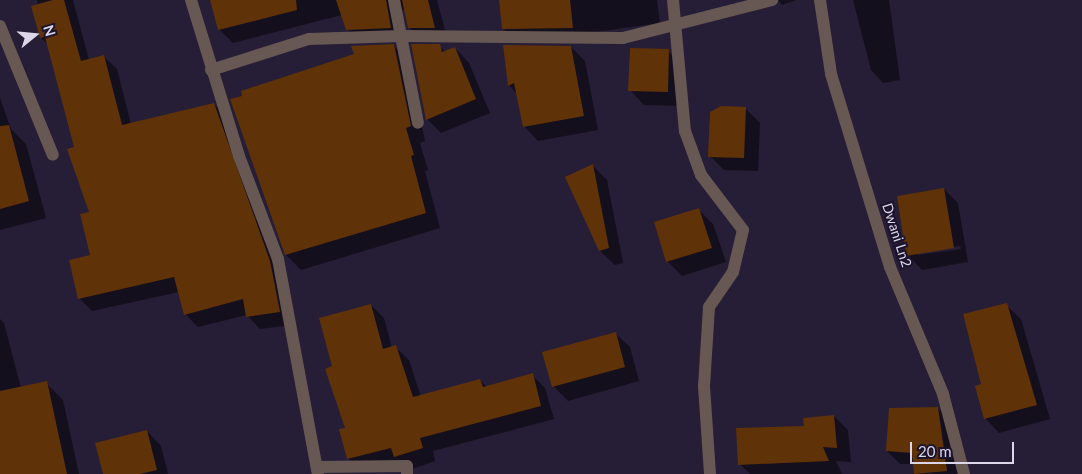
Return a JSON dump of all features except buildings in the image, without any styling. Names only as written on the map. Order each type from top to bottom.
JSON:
[{"type":"street","points":[[191,0],[239,156],[278,259],[318,470],[407,466],[407,474]]},
{"type":"street","points":[[394,0],[418,123]]},
{"type":"street","points":[[673,0],[685,132],[701,175],[743,230],[733,272],[709,307],[704,386],[710,474]]},
{"type":"street","points":[[211,70],[309,39],[401,36],[624,38],[772,0]]},
{"type":"street","name":"Dwani Ln2","points":[[820,0],[834,83],[890,267],[943,394],[964,474]]},
{"type":"street","points":[[0,26],[53,156]]}]
